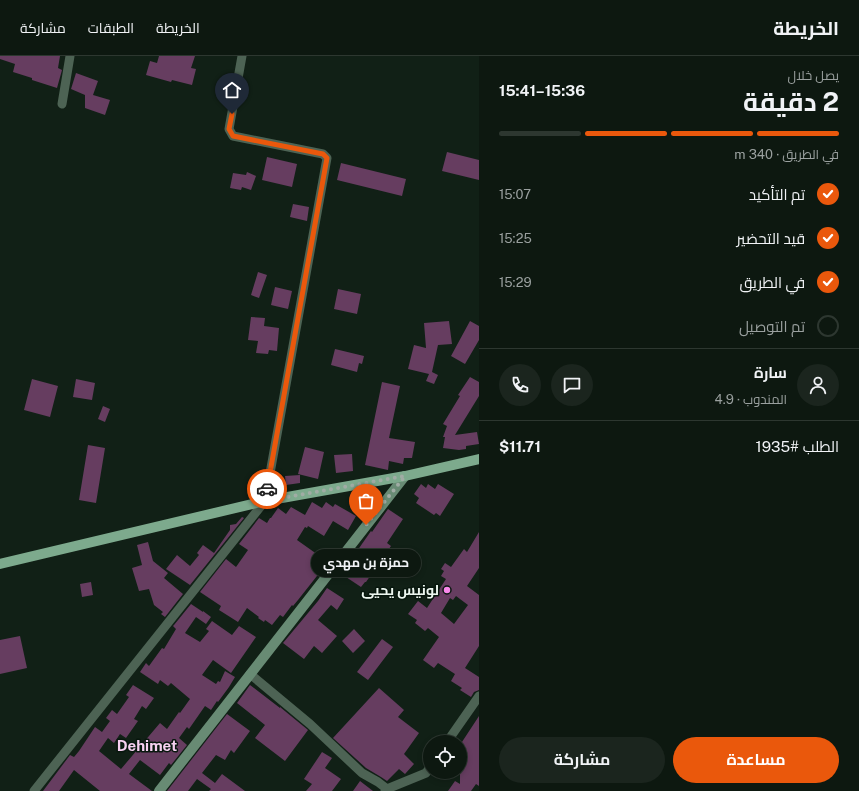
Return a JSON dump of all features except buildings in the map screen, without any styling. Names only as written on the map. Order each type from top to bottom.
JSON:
[{"type":"main road","points":[[0,564],[265,501],[405,476],[479,459]]},
{"type":"street","points":[[62,104],[70,56]]},
{"type":"street","points":[[34,791],[265,501],[327,158],[323,154],[233,136],[229,129],[242,56]]},
{"type":"street","points":[[159,791],[405,476]]},
{"type":"street","points":[[250,674],[310,724],[362,773],[378,782],[386,790],[423,774]]},
{"type":"street","points":[[452,735],[479,696]]},
{"type":"way so far","points":[[267,489],[265,501],[405,476],[366,525]]},
{"type":"place","name":"حمزة بن مهدي","points":[[366,525]]},
{"type":"place","name":"لونيس يحيى","points":[[447,590]]},
{"type":"district","name":"Dehimet","points":[[147,745]]},
{"type":"route","points":[[232,114],[229,129],[233,136],[323,154],[327,158],[267,489]]}]
